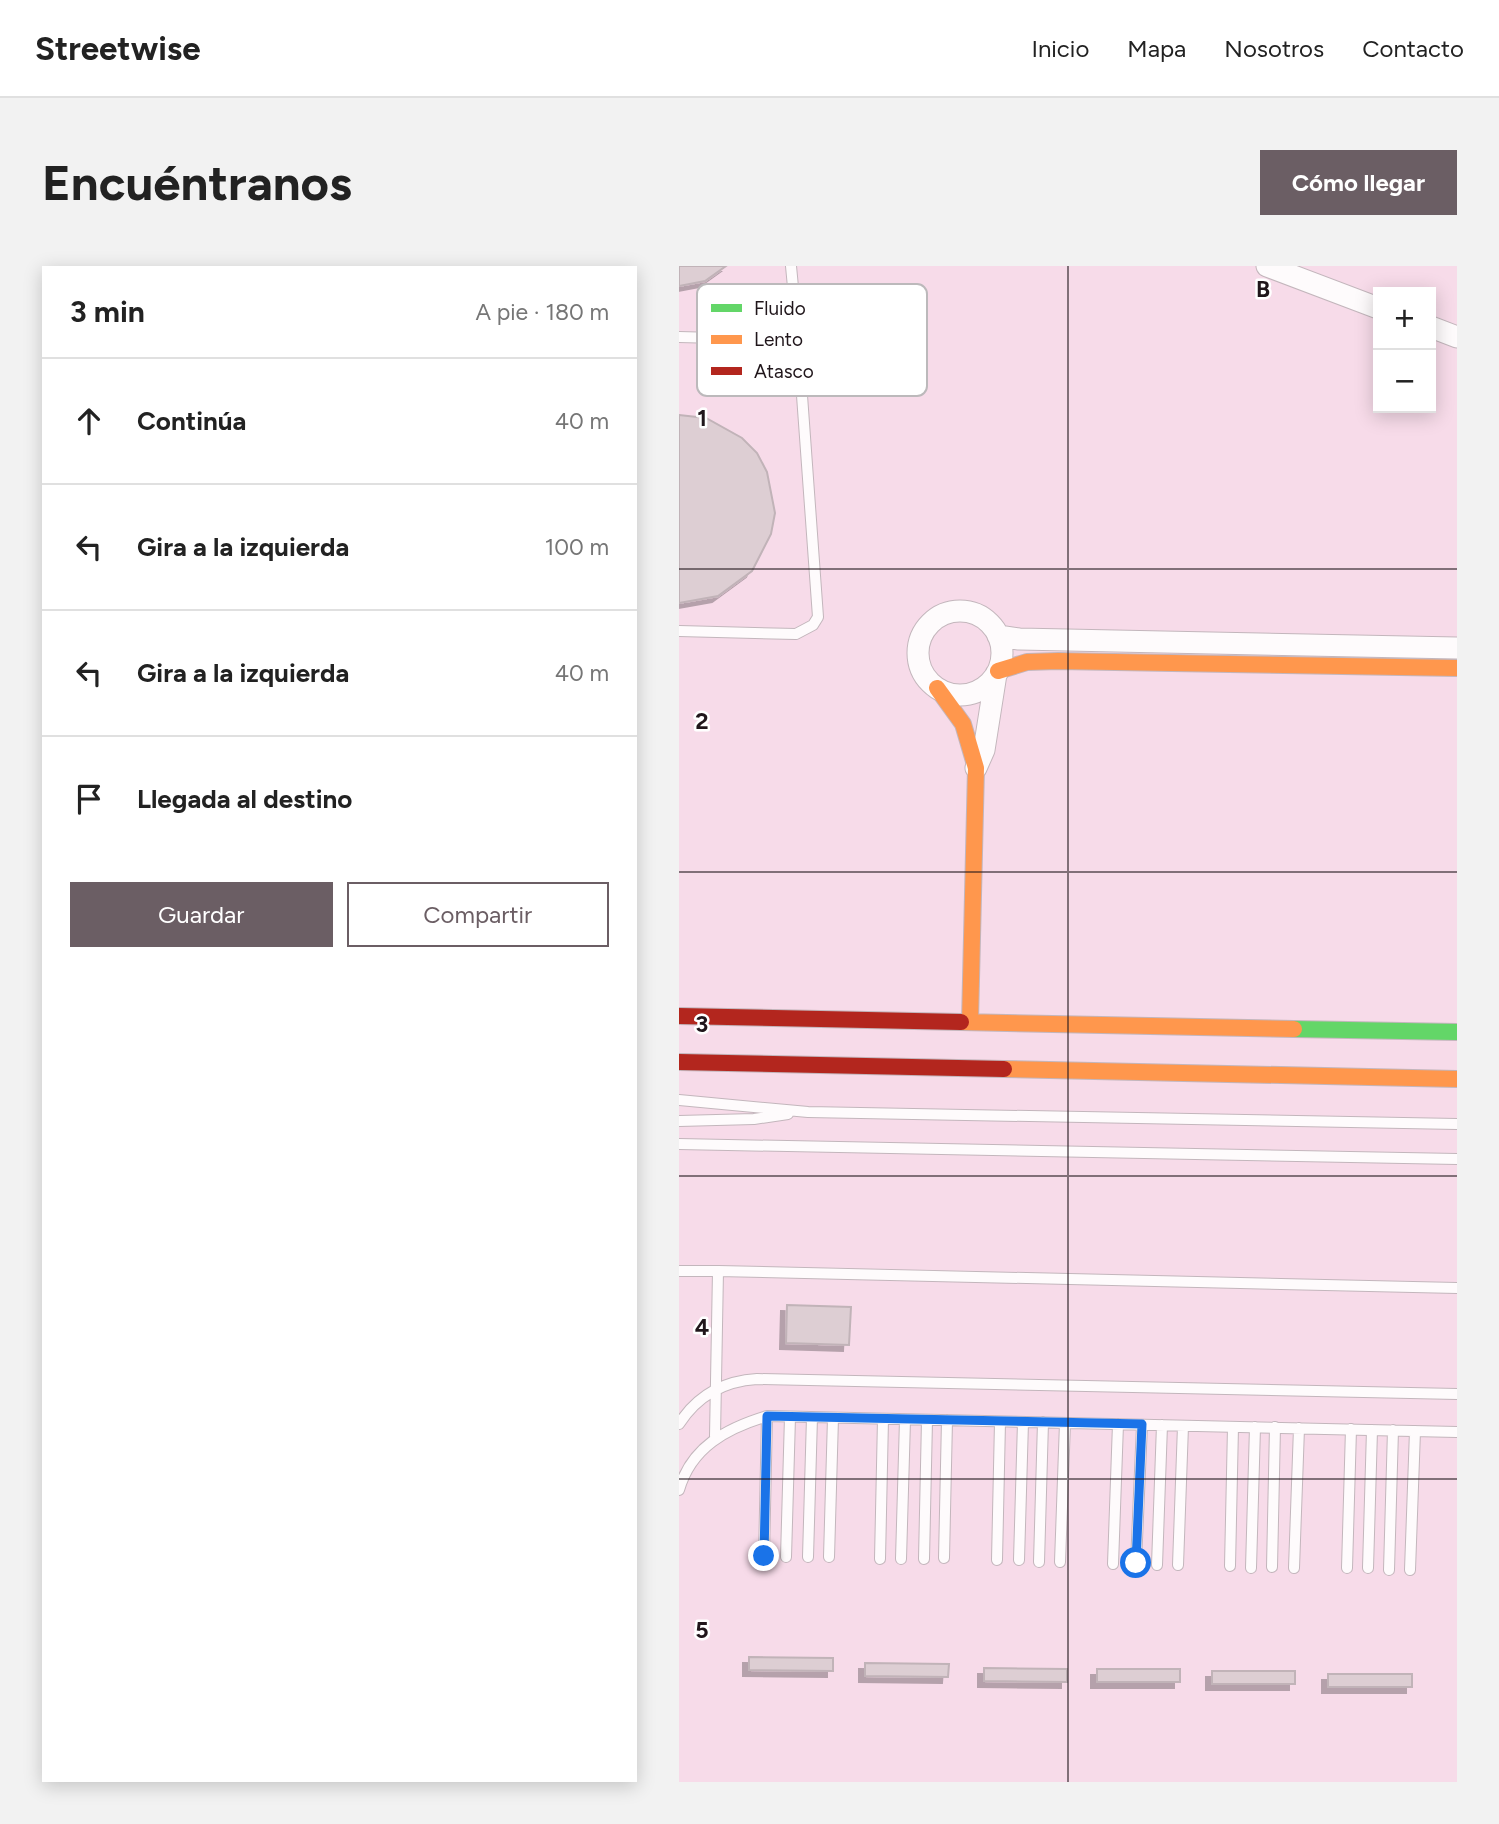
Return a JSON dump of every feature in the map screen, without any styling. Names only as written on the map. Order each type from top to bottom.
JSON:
[{"type":"street","points":[[1267,266],[1373,306]]},
{"type":"street","points":[[1436,329],[1457,337]]},
{"type":"street","points":[[970,1022],[976,768],[963,724],[921,670],[918,658],[922,635],[937,617],[949,612],[972,612],[992,625],[998,636],[1001,659],[984,750],[976,768]]},
{"type":"street","points":[[998,636],[1019,639],[1457,648]]},
{"type":"street","points":[[937,688],[948,693],[971,693],[982,688],[997,672],[1027,662],[1457,668]]},
{"type":"street","points":[[679,1016],[1457,1032]]},
{"type":"street","points":[[679,1062],[1457,1079]]},
{"type":"lane","points":[[792,266],[793,284]]},
{"type":"lane","points":[[679,337],[697,337]]},
{"type":"lane","points":[[679,631],[796,634],[813,625],[818,617],[802,396]]},
{"type":"lane","points":[[679,1100],[808,1112],[1457,1124]]},
{"type":"lane","points":[[679,1121],[754,1119],[808,1112]]},
{"type":"lane","points":[[679,1144],[1457,1159]]},
{"type":"lane","points":[[679,1271],[1457,1288]]},
{"type":"lane","points":[[715,1437],[718,1271]]},
{"type":"lane","points":[[679,1424],[699,1400],[716,1389],[738,1380],[757,1379],[1457,1394]]},
{"type":"lane","points":[[764,1556],[767,1416]]},
{"type":"lane","points":[[679,1490],[692,1462],[715,1437],[739,1424],[767,1416],[1457,1432]]},
{"type":"lane","points":[[786,1557],[790,1417]]},
{"type":"lane","points":[[808,1557],[812,1418]]},
{"type":"lane","points":[[829,1557],[833,1418]]},
{"type":"lane","points":[[880,1559],[883,1419]]},
{"type":"lane","points":[[901,1559],[905,1420]]},
{"type":"lane","points":[[924,1559],[927,1420]]},
{"type":"lane","points":[[944,1558],[947,1420]]},
{"type":"lane","points":[[997,1560],[1000,1422]]},
{"type":"lane","points":[[1019,1560],[1023,1422]]},
{"type":"lane","points":[[1039,1562],[1043,1422]]},
{"type":"lane","points":[[1060,1562],[1065,1423]]},
{"type":"lane","points":[[1114,1564],[1118,1424]]},
{"type":"lane","points":[[1136,1563],[1142,1424]]},
{"type":"lane","points":[[1157,1565],[1162,1425]]},
{"type":"lane","points":[[1178,1565],[1183,1426]]},
{"type":"lane","points":[[1230,1566],[1233,1427]]},
{"type":"lane","points":[[1251,1567],[1255,1427]]},
{"type":"lane","points":[[1272,1567],[1275,1427]]},
{"type":"lane","points":[[1294,1568],[1299,1428]]},
{"type":"lane","points":[[1347,1569],[1351,1429]]},
{"type":"lane","points":[[1368,1568],[1372,1430]]},
{"type":"lane","points":[[1389,1570],[1393,1430]]},
{"type":"lane","points":[[1411,1570],[1415,1431]]},
{"type":"shaded area","points":[[679,266],[1457,266],[1457,1782],[679,1782]]},
{"type":"building","points":[[679,266],[726,266],[705,281],[679,286]]},
{"type":"building","points":[[679,415],[706,418],[742,438],[757,453],[767,472],[775,513],[771,534],[752,571],[718,596],[679,603]]},
{"type":"building","points":[[787,1305],[851,1307],[849,1345],[786,1343]]},
{"type":"building","points":[[749,1657],[833,1658],[833,1671],[749,1670]]},
{"type":"building","points":[[865,1663],[949,1664],[948,1677],[865,1676]]},
{"type":"building","points":[[984,1668],[1067,1669],[1067,1682],[984,1681]]},
{"type":"building","points":[[1097,1669],[1180,1669],[1180,1682],[1097,1682]]},
{"type":"building","points":[[1212,1671],[1295,1671],[1295,1684],[1212,1684]]},
{"type":"building","points":[[1328,1674],[1412,1674],[1412,1687],[1328,1687]]},
{"type":"traffic: fast","points":[[1294,1029],[1457,1032]]},
{"type":"traffic: slow","points":[[998,671],[1027,662],[1058,661],[1457,668]]},
{"type":"traffic: slow","points":[[937,688],[963,724],[976,768],[970,1022]]},
{"type":"traffic: slow","points":[[961,1022],[1294,1029]]},
{"type":"traffic: slow","points":[[1004,1069],[1457,1079]]},
{"type":"traffic: jam","points":[[679,1016],[961,1022]]},
{"type":"traffic: jam","points":[[679,1062],[1004,1069]]},
{"type":"route","points":[[764,1556],[767,1416],[1142,1424],[1136,1563]]}]
